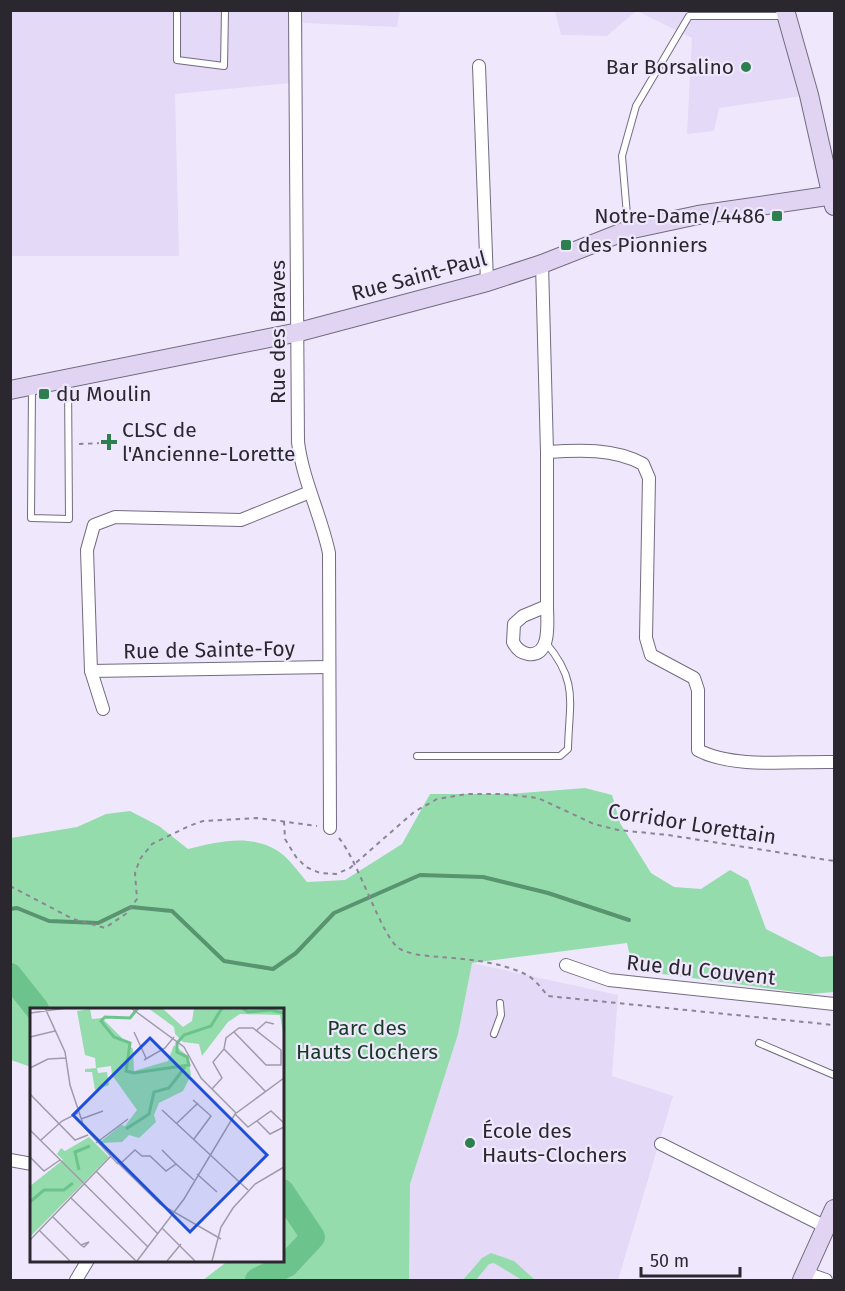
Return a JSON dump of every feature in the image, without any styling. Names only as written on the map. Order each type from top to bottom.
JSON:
[{"type":"street","name":"Rue des Braves","points":[[295,10],[298,442],[301,468],[324,528],[329,553],[330,828]]},
{"type":"street","points":[[786,13],[809,94],[834,199]]},
{"type":"street","points":[[479,66],[487,282]]},
{"type":"street","name":"Rue Saint-Paul","points":[[10,390],[299,332],[487,282],[543,264],[628,230],[698,215],[834,199]]},
{"type":"street","points":[[543,264],[547,452],[547,606],[546,643],[540,652],[527,654],[516,648],[511,636],[518,620],[547,606]]},
{"type":"street","points":[[547,452],[580,450],[628,456],[643,464],[649,478],[646,638],[651,655],[694,678],[698,690],[698,750],[711,757],[733,761],[834,762]]},
{"type":"street","points":[[103,709],[91,671],[87,550],[94,525],[115,517],[241,520],[310,492]]},
{"type":"street","name":"Rue de Sainte-Foy","points":[[91,671],[328,667]]},
{"type":"street","name":"Rue du Couvent","points":[[566,965],[609,980],[834,1005]]},
{"type":"street","points":[[661,1144],[826,1227]]},
{"type":"street","points":[[10,1160],[30,1164]]},
{"type":"street","points":[[826,1281],[804,1277],[834,1209]]},
{"type":"street","points":[[76,1281],[87,1261]]},
{"type":"lane","points":[[177,10],[177,60],[224,66],[225,10]]},
{"type":"lane","points":[[628,230],[622,156],[633,116],[636,106],[689,16],[786,13]]},
{"type":"lane","points":[[32,386],[32,518],[69,519],[68,379]]},
{"type":"lane","points":[[417,756],[560,756],[568,749],[570,681],[560,659],[546,643]]},
{"type":"lane","points":[[494,1034],[501,1016],[500,1003]]},
{"type":"lane","points":[[759,1043],[834,1075]]},
{"type":"path","points":[[76,444],[103,443]]},
{"type":"path","name":"Corridor Lorettain","points":[[284,822],[285,839],[296,856],[306,867],[320,873],[336,874],[356,864],[414,812],[437,799],[467,794],[504,794],[538,798],[594,824],[618,830],[668,835],[834,861]]},
{"type":"path","points":[[10,886],[73,919],[105,928],[127,913],[137,899],[135,873],[140,859],[152,844],[203,821],[257,818],[330,828],[349,850],[384,932],[399,949],[420,955],[506,968],[528,974],[549,996],[834,1025]]},
{"type":"shaded area","points":[[555,10],[636,11],[607,36],[561,35]]},
{"type":"shaded area","points":[[10,11],[400,11],[397,27],[303,23],[301,82],[175,94],[179,256],[11,256]]},
{"type":"shaded area","points":[[637,11],[789,11],[809,95],[719,108],[714,131],[687,134],[692,38]]},
{"type":"shaded area","name":"École des Hauts-Clochers","points":[[472,963],[618,995],[612,1076],[673,1096],[618,1280],[334,1280],[284,1019],[284,1009]]},
{"type":"green space","name":"Parc des Hauts Clochers","points":[[585,788],[612,795],[620,823],[651,873],[674,887],[701,889],[730,870],[748,880],[766,929],[821,957],[834,956],[834,992],[810,994],[633,970],[627,943],[472,963],[458,1034],[410,1184],[409,1280],[203,1280],[228,1261],[284,1261],[284,1008],[30,1008],[30,1067],[11,1060],[11,838],[77,827],[106,814],[130,811],[159,826],[188,849],[233,841],[256,842],[267,845],[282,854],[307,882],[345,880],[402,844],[430,794],[509,794]]},
{"type":"green space","points":[[491,1253],[514,1261],[535,1280],[522,1280],[494,1263],[489,1264],[476,1280],[463,1280],[482,1258]]},
{"type":"waterway","points":[[10,909],[17,908],[49,921],[98,923],[131,907],[172,911],[224,961],[273,969],[296,953],[334,913],[420,875],[483,877],[548,893],[629,920]]},
{"type":"waterway","points":[[10,975],[36,1008]]},
{"type":"waterway","points":[[257,1280],[287,1265],[313,1237],[284,1194]]},
{"type":"place","name":"Bar Borsalino","points":[[746,67]]},
{"type":"place","name":"Notre-Dame/4486","points":[[777,216]]},
{"type":"place","name":"des Pionniers","points":[[566,245]]},
{"type":"place","name":"du Moulin","points":[[44,394]]},
{"type":"place","name":"CLSC de l'Ancienne-Lorette","points":[[109,442]]},
{"type":"place","name":"École des Hauts-Clochers","points":[[470,1143]]}]
